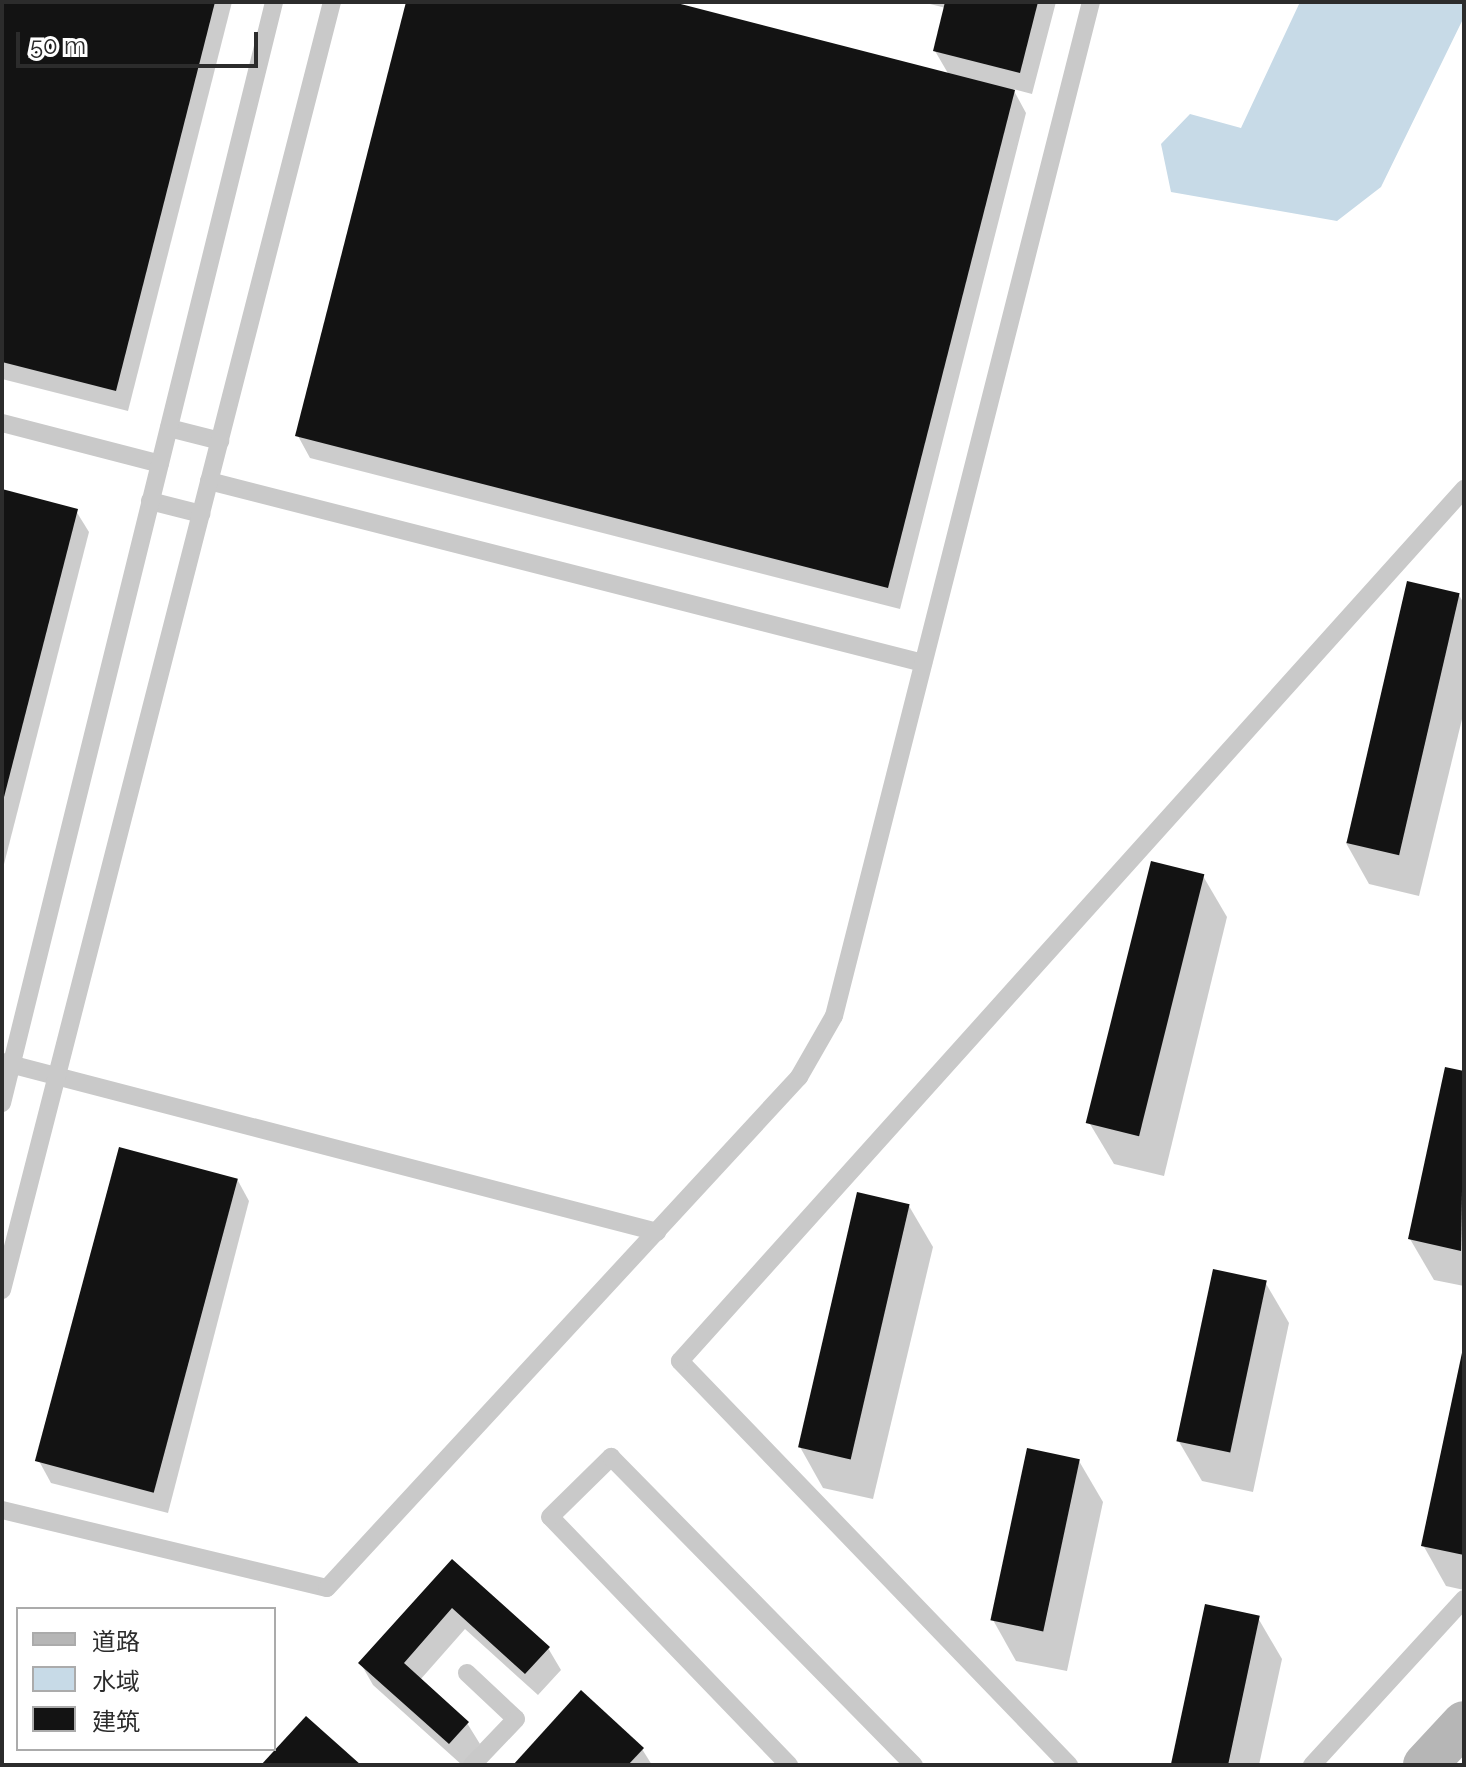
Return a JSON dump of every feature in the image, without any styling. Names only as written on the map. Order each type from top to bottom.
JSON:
[{"type":"street","points":[[1425,1765],[1464,1723]]},
{"type":"lane","points":[[2,1103],[7,1064],[274,2]]},
{"type":"lane","points":[[2,1290],[332,2]]},
{"type":"lane","points":[[2,1510],[327,1588],[771,1110],[821,1046],[834,1016],[1091,2]]},
{"type":"lane","points":[[2,423],[160,464]]},
{"type":"lane","points":[[169,428],[220,441]]},
{"type":"lane","points":[[209,481],[923,663]]},
{"type":"lane","points":[[1069,1765],[680,1361],[1464,489]]},
{"type":"lane","points":[[150,501],[201,514]]},
{"type":"lane","points":[[7,1064],[657,1232]]},
{"type":"lane","points":[[789,1765],[550,1517],[611,1457],[914,1765]]},
{"type":"lane","points":[[1312,1765],[1464,1599]]},
{"type":"lane","points":[[467,1673],[516,1719],[472,1765]]},
{"type":"water","points":[[1300,2],[1464,2],[1464,17],[1381,187],[1337,221],[1171,192],[1161,144],[1190,114],[1241,128]]},
{"type":"building","points":[[2,2],[215,2],[116,391],[2,362]]},
{"type":"building","points":[[406,2],[673,2],[1015,90],[888,588],[295,436]]},
{"type":"building","points":[[945,2],[1038,2],[1020,73],[933,51]]},
{"type":"building","points":[[2,489],[78,509],[3,801],[2,801]]},
{"type":"building","points":[[1407,581],[1460,593],[1399,855],[1346,843]]},
{"type":"building","points":[[1151,861],[1204,874],[1139,1136],[1086,1123]]},
{"type":"building","points":[[1445,1067],[1464,1071],[1461,1251],[1408,1239]]},
{"type":"building","points":[[119,1147],[238,1179],[154,1493],[35,1461]]},
{"type":"building","points":[[857,1192],[910,1204],[851,1459],[798,1447]]},
{"type":"building","points":[[1213,1269],[1267,1280],[1230,1453],[1176,1441]]},
{"type":"building","points":[[1464,1348],[1464,1555],[1421,1546]]},
{"type":"building","points":[[1027,1448],[1080,1459],[1043,1631],[990,1620]]},
{"type":"building","points":[[452,1559],[550,1647],[525,1674],[452,1608],[404,1663],[469,1722],[449,1744],[358,1663]]},
{"type":"building","points":[[1205,1604],[1260,1616],[1228,1765],[1171,1765]]},
{"type":"building","points":[[581,1690],[644,1748],[628,1765],[513,1765]]},
{"type":"building","points":[[306,1716],[361,1765],[261,1765]]}]
